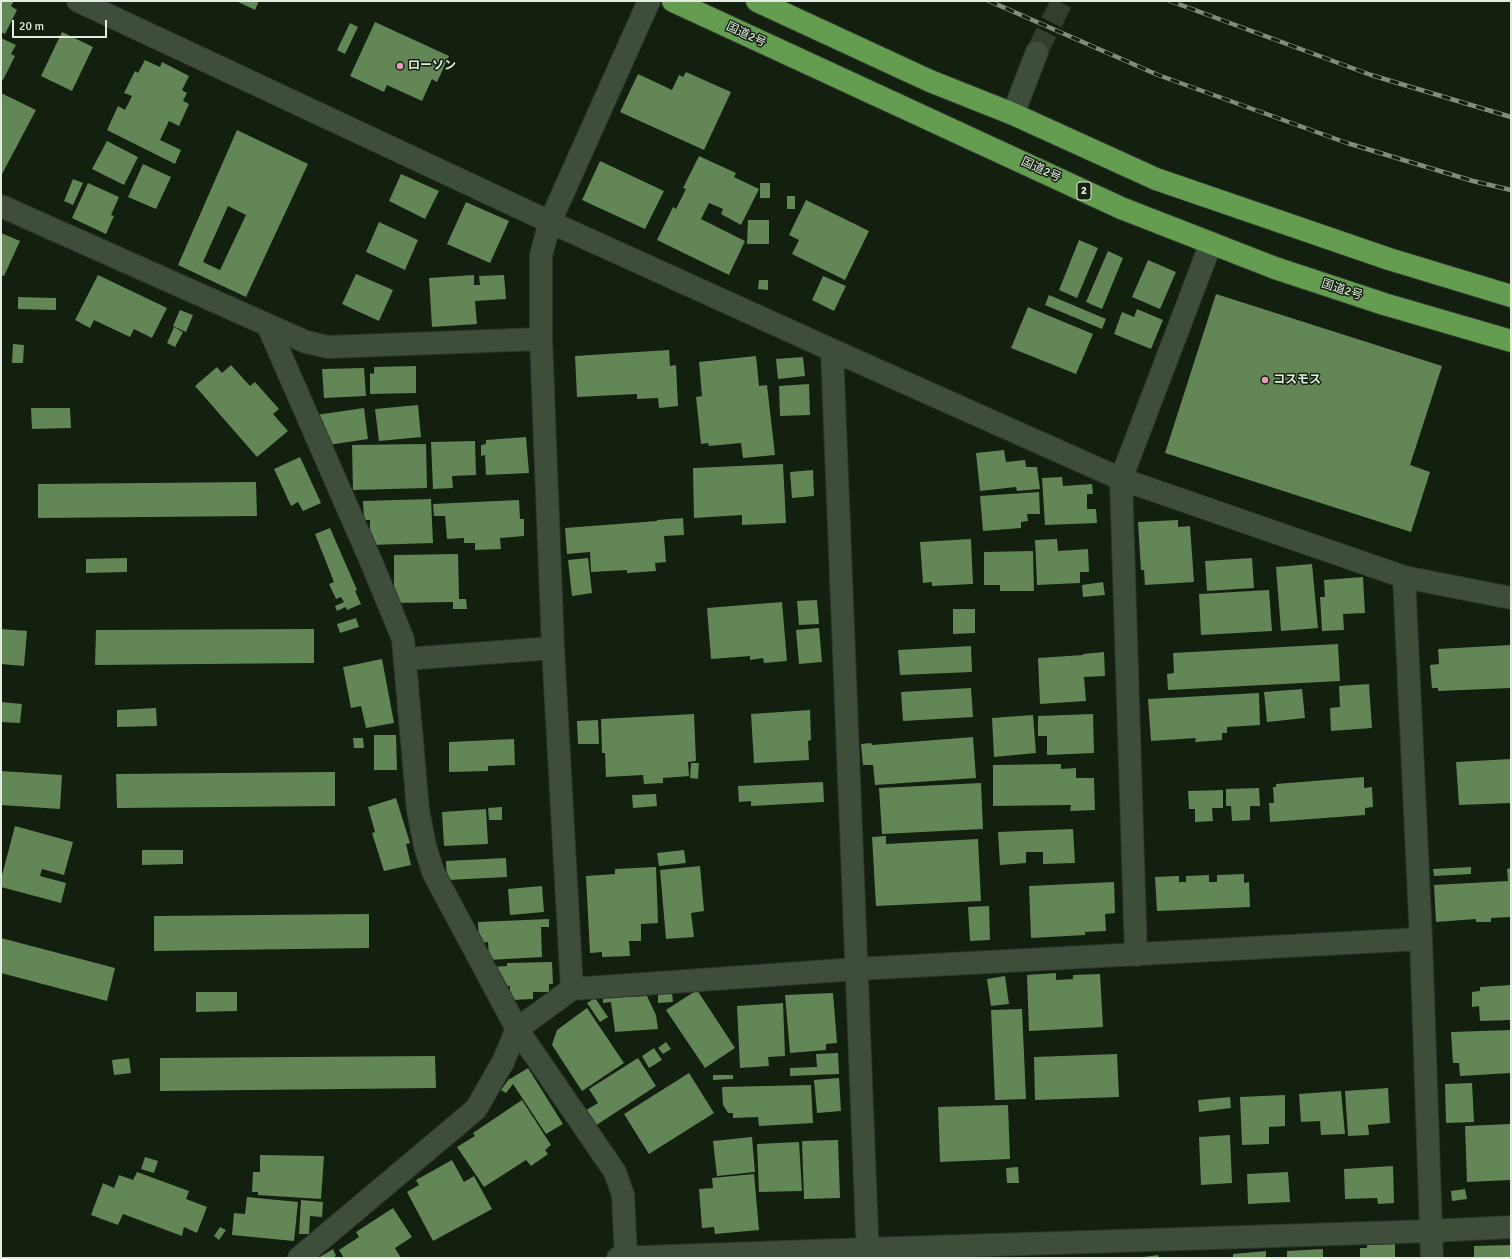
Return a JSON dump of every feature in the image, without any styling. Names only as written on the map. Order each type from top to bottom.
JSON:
[{"type":"highway","name":"国道2号","points":[[673,1],[1121,208],[1275,268],[1384,304],[1511,341]]},
{"type":"highway","points":[[757,1],[930,81],[1013,114],[1156,179],[1389,259],[1511,296]]},
{"type":"street","points":[[78,1],[550,222],[1121,479],[1404,577],[1511,598]]},
{"type":"street","points":[[572,989],[553,648],[542,339],[542,255],[550,222],[649,1]]},
{"type":"street","points":[[1013,114],[1037,52]]},
{"type":"street","points":[[1,206],[306,342],[328,346],[542,339]]},
{"type":"street","points":[[1136,955],[1121,479],[1211,243]]},
{"type":"street","points":[[268,326],[373,566],[403,639],[418,810],[433,872],[517,1029],[615,1172],[623,1195],[626,1258]]},
{"type":"street","points":[[832,350],[868,1253]]},
{"type":"street","points":[[1404,577],[1421,939],[1432,1258]]},
{"type":"street","points":[[405,659],[553,648]]},
{"type":"street","points":[[299,1258],[476,1109],[503,1062],[517,1029],[572,989],[857,968],[1136,955],[1421,939]]},
{"type":"street","points":[[618,1258],[868,1253],[1431,1232],[1511,1227]]},
{"type":"building","points":[[1,1],[14,1],[11,6],[17,10],[5,34],[1,32]]},
{"type":"building","points":[[236,1],[259,1],[255,10]]},
{"type":"building","name":"ローソン","points":[[375,22],[449,56],[437,82],[432,79],[422,101],[387,85],[384,92],[350,76]]},
{"type":"building","points":[[350,23],[358,27],[345,54],[337,50]]},
{"type":"building","points":[[62,32],[93,47],[72,91],[41,76]]},
{"type":"building","points":[[1,38],[16,45],[11,54],[15,56],[3,80],[1,79]]},
{"type":"building","points":[[145,60],[160,67],[162,62],[189,76],[182,90],[187,93],[183,101],[189,104],[179,126],[169,121],[160,140],[181,150],[175,164],[107,130],[118,106],[125,110],[132,96],[124,93],[135,71],[138,73]]},
{"type":"building","points":[[686,72],[731,92],[704,150],[620,112],[638,74],[672,90],[679,75],[683,77]]},
{"type":"building","points":[[1,93],[36,110],[1,176]]},
{"type":"building","points":[[237,130],[308,164],[246,297],[178,265]],"holes":[[[228,206],[246,215],[220,270],[203,262]]]},
{"type":"building","points":[[107,141],[138,157],[124,185],[92,169]]},
{"type":"building","points":[[699,156],[736,173],[734,177],[759,189],[741,225],[721,214],[723,209],[709,203],[701,219],[745,241],[729,275],[657,240],[673,207],[676,209],[686,189],[683,188]]},
{"type":"building","points":[[600,161],[664,191],[645,229],[582,200]]},
{"type":"building","points":[[143,164],[171,177],[156,209],[128,197]]},
{"type":"building","points":[[401,174],[439,191],[425,219],[389,201]]},
{"type":"building","points":[[73,179],[83,183],[73,205],[64,201]]},
{"type":"building","points":[[88,183],[119,197],[111,215],[114,216],[106,234],[72,218]]},
{"type":"building","points":[[760,183],[770,183],[770,198],[760,198]]},
{"type":"building","points":[[787,196],[795,196],[795,209],[787,209]]},
{"type":"building","points":[[806,200],[869,231],[845,280],[792,254],[799,240],[789,235]]},
{"type":"building","points":[[466,202],[509,221],[490,263],[447,244]]},
{"type":"building","points":[[748,220],[769,220],[769,244],[747,244]]},
{"type":"building","points":[[379,222],[418,240],[405,270],[366,252]]},
{"type":"building","points":[[1,233],[20,241],[4,276],[1,275]]},
{"type":"building","points":[[1079,240],[1098,248],[1077,298],[1059,290]]},
{"type":"building","points":[[1108,251],[1123,258],[1102,309],[1086,302]]},
{"type":"building","points":[[1148,260],[1176,272],[1160,309],[1132,297]]},
{"type":"building","points":[[356,274],[393,290],[379,321],[342,304]]},
{"type":"building","points":[[98,275],[167,308],[152,338],[134,329],[130,337],[94,320],[90,328],[75,320]]},
{"type":"building","points":[[474,275],[474,285],[480,285],[479,276],[504,275],[506,299],[475,301],[477,324],[432,327],[429,278]]},
{"type":"building","points":[[823,276],[846,286],[834,311],[812,300]]},
{"type":"building","points":[[759,280],[768,280],[768,290],[758,289]]},
{"type":"building","points":[[1216,294],[1442,366],[1410,465],[1430,472],[1411,532],[1165,453]]},
{"type":"building","points":[[1049,295],[1106,319],[1102,329],[1045,305]]},
{"type":"building","points":[[18,297],[56,298],[56,310],[18,309]]},
{"type":"building","points":[[1028,307],[1093,334],[1076,374],[1011,348]]},
{"type":"building","points":[[1137,309],[1163,320],[1151,349],[1114,334],[1122,312],[1134,317]]},
{"type":"building","points":[[180,310],[193,315],[186,332],[173,326]]},
{"type":"building","points":[[174,327],[183,332],[175,347],[167,343]]},
{"type":"building","points":[[13,344],[24,345],[23,363],[12,363]]},
{"type":"building","points":[[669,350],[670,366],[676,365],[678,406],[659,408],[658,398],[637,399],[637,394],[577,397],[575,356]]},
{"type":"building","points":[[756,356],[759,386],[767,385],[775,455],[743,458],[741,443],[709,446],[708,443],[701,444],[696,397],[702,396],[699,362]]},
{"type":"building","points":[[803,357],[805,376],[778,379],[776,359]]},
{"type":"building","points":[[231,365],[250,386],[255,382],[279,409],[273,414],[288,431],[257,457],[195,386],[217,367],[222,373]]},
{"type":"building","points":[[416,366],[416,393],[370,394],[370,373],[374,374],[374,367]]},
{"type":"building","points":[[364,368],[366,396],[324,398],[322,369]]},
{"type":"building","points":[[809,384],[810,415],[780,416],[779,386]]},
{"type":"building","points":[[418,405],[421,437],[379,441],[375,409]]},
{"type":"building","points":[[31,408],[70,408],[71,428],[32,429]]},
{"type":"building","points":[[364,408],[368,439],[328,445],[316,415]]},
{"type":"building","points":[[526,437],[529,473],[486,475],[485,455],[481,456],[481,445],[486,444],[486,440]]},
{"type":"building","points":[[475,441],[476,475],[452,476],[453,488],[433,489],[431,442]]},
{"type":"building","points":[[426,444],[427,488],[353,490],[352,445]]},
{"type":"building","points":[[1004,450],[1006,462],[1025,460],[1026,467],[1037,467],[1040,489],[1017,491],[1016,487],[980,491],[976,453]]},
{"type":"building","points":[[300,457],[321,503],[303,511],[298,502],[291,506],[274,469]]},
{"type":"building","points":[[783,464],[786,523],[742,525],[742,515],[694,518],[693,468]]},
{"type":"building","points":[[813,470],[814,496],[792,498],[790,472]]},
{"type":"building","points":[[1062,477],[1063,486],[1092,484],[1093,494],[1087,494],[1087,509],[1096,509],[1097,523],[1045,525],[1042,478]]},
{"type":"building","points":[[256,482],[257,516],[38,518],[38,484]]},
{"type":"building","points":[[1039,492],[1040,514],[1027,514],[1028,521],[1021,522],[1021,528],[983,531],[980,496]]},
{"type":"building","points":[[431,499],[433,543],[370,545],[370,520],[364,520],[363,501]]},
{"type":"building","points":[[519,500],[520,519],[524,519],[524,536],[500,538],[501,549],[475,550],[475,543],[464,543],[464,538],[447,539],[445,516],[434,516],[433,504]]},
{"type":"building","points":[[683,518],[684,535],[664,536],[666,562],[655,563],[656,571],[627,573],[627,570],[591,572],[590,552],[567,554],[565,528]]},
{"type":"building","points":[[1178,520],[1178,527],[1190,526],[1194,582],[1145,585],[1144,570],[1141,570],[1138,522]]},
{"type":"building","points":[[330,528],[357,590],[355,591],[361,604],[347,610],[346,607],[337,611],[335,606],[344,602],[341,597],[336,599],[329,584],[334,582],[315,534]]},
{"type":"building","points":[[971,539],[973,584],[932,586],[932,582],[923,583],[920,542]]},
{"type":"building","points":[[1057,539],[1058,551],[1088,549],[1089,572],[1080,572],[1080,583],[1037,585],[1035,540]]},
{"type":"building","points":[[1033,551],[1034,591],[1000,591],[1000,585],[984,585],[984,552]]},
{"type":"building","points":[[458,554],[459,599],[466,599],[467,609],[453,609],[453,602],[394,603],[394,555]]},
{"type":"building","points":[[127,558],[127,572],[86,573],[86,559]]},
{"type":"building","points":[[588,558],[592,593],[572,596],[568,560]]},
{"type":"building","points":[[1252,558],[1254,588],[1207,591],[1205,561]]},
{"type":"building","points":[[1312,564],[1318,628],[1281,631],[1276,567]]},
{"type":"building","points":[[1363,577],[1365,613],[1343,614],[1344,630],[1322,631],[1320,597],[1325,597],[1324,580]]},
{"type":"building","points":[[1103,582],[1105,595],[1083,597],[1082,585]]},
{"type":"building","points":[[1269,590],[1272,631],[1201,635],[1199,594]]},
{"type":"building","points":[[817,600],[819,624],[799,625],[797,601]]},
{"type":"building","points":[[782,602],[787,661],[764,663],[763,658],[750,660],[750,656],[711,659],[707,608]]},
{"type":"building","points":[[953,609],[975,609],[975,633],[953,634]]},
{"type":"building","points":[[356,618],[359,627],[340,633],[337,624]]},
{"type":"building","points":[[819,628],[822,662],[799,664],[796,630]]},
{"type":"building","points":[[1,629],[27,631],[24,666],[1,664]]},
{"type":"building","points":[[314,629],[314,663],[95,665],[96,630]]},
{"type":"building","points":[[1338,644],[1340,681],[1168,690],[1167,674],[1174,673],[1173,653]]},
{"type":"building","points":[[1511,645],[1511,688],[1438,691],[1438,688],[1432,688],[1430,665],[1439,664],[1438,649]]},
{"type":"building","points":[[971,646],[972,672],[900,675],[898,650]]},
{"type":"building","points":[[1104,652],[1105,676],[1084,677],[1086,701],[1040,704],[1038,658]]},
{"type":"building","points":[[382,659],[394,723],[366,728],[361,706],[351,708],[343,667]]},
{"type":"building","points":[[1369,684],[1372,728],[1331,731],[1330,708],[1340,707],[1339,686]]},
{"type":"building","points":[[971,688],[973,717],[903,721],[901,692]]},
{"type":"building","points":[[1302,689],[1305,718],[1267,722],[1264,692]]},
{"type":"building","points":[[1259,693],[1260,725],[1227,727],[1227,733],[1222,733],[1222,740],[1195,742],[1196,738],[1151,741],[1148,699]]},
{"type":"building","points":[[1,702],[22,704],[20,723],[1,722]]},
{"type":"building","points":[[156,708],[157,726],[117,727],[117,710]]},
{"type":"building","points":[[810,710],[811,740],[808,741],[809,760],[754,763],[751,714]]},
{"type":"building","points":[[694,714],[696,761],[688,762],[689,776],[663,778],[663,783],[644,784],[643,775],[606,777],[605,753],[602,753],[601,719]]},
{"type":"building","points":[[1093,714],[1094,753],[1047,755],[1047,736],[1038,736],[1038,716]]},
{"type":"building","points":[[1033,715],[1036,753],[994,757],[992,718]]},
{"type":"building","points":[[598,720],[599,744],[578,744],[577,721]]},
{"type":"building","points":[[374,735],[396,735],[397,770],[374,770]]},
{"type":"building","points":[[973,737],[976,778],[875,785],[873,765],[863,765],[861,744],[871,743],[872,745]]},
{"type":"building","points":[[353,738],[363,738],[364,748],[354,748]]},
{"type":"building","points":[[514,739],[515,765],[488,766],[488,771],[449,772],[449,742]]},
{"type":"building","points":[[1511,759],[1511,803],[1459,805],[1456,762]]},
{"type":"building","points":[[691,763],[699,763],[698,779],[690,778]]},
{"type":"building","points":[[1061,764],[1061,769],[1076,768],[1076,778],[1094,778],[1095,810],[1070,811],[1071,805],[993,806],[993,765]]},
{"type":"building","points":[[1,771],[62,775],[60,809],[1,805]]},
{"type":"building","points":[[335,772],[335,806],[117,808],[116,774]]},
{"type":"building","points":[[1364,777],[1364,788],[1372,787],[1373,807],[1365,808],[1365,815],[1270,822],[1269,803],[1274,803],[1273,787],[1276,787],[1276,784]]},
{"type":"building","points":[[823,782],[824,802],[751,806],[751,801],[739,802],[738,786]]},
{"type":"building","points":[[981,783],[983,829],[882,834],[879,788]]},
{"type":"building","points":[[1259,788],[1260,806],[1250,806],[1250,820],[1232,821],[1231,806],[1226,806],[1226,789]]},
{"type":"building","points":[[1223,790],[1223,808],[1212,808],[1213,821],[1195,822],[1195,809],[1189,809],[1188,791]]},
{"type":"building","points":[[656,794],[657,806],[633,808],[632,795]]},
{"type":"building","points":[[396,798],[410,843],[406,844],[411,865],[384,871],[372,833],[375,832],[368,807]]},
{"type":"building","points":[[502,807],[502,820],[489,820],[488,808]]},
{"type":"building","points":[[486,809],[488,844],[444,846],[442,812]]},
{"type":"building","points":[[15,826],[73,842],[64,875],[42,869],[40,876],[66,883],[61,903],[1,887],[1,879]]},
{"type":"building","points":[[1073,829],[1075,863],[1043,864],[1043,852],[1026,852],[1026,863],[1000,865],[998,832]]},
{"type":"building","points":[[886,836],[886,844],[978,839],[981,901],[876,906],[872,837]]},
{"type":"building","points":[[142,850],[183,850],[183,864],[142,865]]},
{"type":"building","points":[[684,850],[686,863],[659,866],[657,853]]},
{"type":"building","points":[[506,858],[507,877],[447,880],[446,861]]},
{"type":"building","points":[[700,866],[704,911],[691,913],[694,937],[666,939],[660,870]]},
{"type":"building","points":[[656,867],[658,923],[641,924],[641,941],[629,941],[630,956],[602,957],[602,952],[590,953],[586,876],[615,874],[615,869]]},
{"type":"building","points":[[1471,867],[1471,874],[1434,876],[1433,869]]},
{"type":"building","points":[[1511,868],[1511,917],[1491,918],[1491,922],[1476,922],[1476,919],[1436,922],[1434,885],[1508,881],[1507,869]]},
{"type":"building","points":[[1244,874],[1244,883],[1249,882],[1250,907],[1157,911],[1155,877],[1179,876],[1179,882],[1186,882],[1186,876],[1209,875],[1209,882],[1217,882],[1217,875]]},
{"type":"building","points":[[1114,882],[1115,913],[1105,914],[1106,931],[1085,932],[1085,935],[1031,938],[1029,886]]},
{"type":"building","points":[[542,886],[544,912],[510,915],[508,889]]},
{"type":"building","points":[[989,906],[990,940],[970,941],[968,907]]},
{"type":"building","points":[[369,914],[369,948],[154,951],[154,916]]},
{"type":"building","points":[[549,919],[549,927],[541,927],[542,957],[489,960],[488,942],[479,943],[478,922]]},
{"type":"building","points":[[1,938],[115,968],[107,1001],[1,973]]},
{"type":"building","points":[[552,962],[553,984],[549,984],[549,992],[533,992],[533,999],[510,1000],[510,986],[501,987],[491,967],[507,966],[507,963]]},
{"type":"building","points":[[1056,973],[1056,980],[1073,979],[1073,975],[1100,974],[1103,1027],[1029,1031],[1027,975]]},
{"type":"building","points":[[1005,976],[1009,1004],[991,1006],[987,979]]},
{"type":"building","points":[[1511,985],[1511,1020],[1480,1021],[1479,1006],[1472,1007],[1472,992],[1480,991],[1480,987]]},
{"type":"building","points":[[697,990],[735,1048],[705,1068],[666,1010]]},
{"type":"building","points":[[196,992],[237,992],[237,1011],[196,1012]]},
{"type":"building","points":[[658,993],[672,993],[673,1002],[658,1003]]},
{"type":"building","points":[[833,993],[837,1043],[826,1044],[826,1050],[790,1053],[785,995]]},
{"type":"building","points":[[647,996],[656,1015],[658,1029],[615,1032],[611,1002],[603,1003],[603,998]]},
{"type":"building","points":[[595,998],[608,1017],[600,1022],[587,1003]]},
{"type":"building","points":[[783,1003],[785,1056],[768,1057],[769,1066],[740,1068],[737,1006]]},
{"type":"building","points":[[587,1008],[624,1063],[582,1091],[552,1045],[557,1030]]},
{"type":"building","points":[[1022,1009],[1026,1099],[995,1100],[991,1010]]},
{"type":"building","points":[[1511,1030],[1511,1073],[1460,1076],[1459,1063],[1453,1063],[1451,1032]]},
{"type":"building","points":[[666,1042],[671,1049],[663,1054],[658,1048]]},
{"type":"building","points":[[654,1048],[662,1060],[649,1068],[642,1056]]},
{"type":"building","points":[[838,1053],[839,1074],[790,1076],[790,1068],[817,1067],[816,1054]]},
{"type":"building","points":[[1117,1054],[1119,1097],[1035,1100],[1034,1057]]},
{"type":"building","points":[[435,1056],[436,1088],[160,1091],[160,1058]]},
{"type":"building","points":[[129,1058],[131,1073],[114,1075],[112,1060]]},
{"type":"building","points":[[638,1058],[656,1086],[595,1126],[585,1111],[598,1103],[589,1089]]},
{"type":"building","points":[[528,1068],[563,1124],[546,1134],[513,1084],[506,1093],[501,1090],[509,1079]]},
{"type":"building","points":[[689,1073],[714,1113],[649,1154],[624,1114]]},
{"type":"building","points":[[713,1075],[733,1075],[733,1079],[713,1080]]},
{"type":"building","points":[[839,1078],[841,1111],[817,1113],[814,1080]]},
{"type":"building","points":[[1472,1083],[1474,1122],[1446,1123],[1445,1084]]},
{"type":"building","points":[[811,1085],[813,1123],[759,1126],[758,1117],[733,1118],[733,1113],[728,1113],[723,1105],[722,1087]]},
{"type":"building","points":[[1388,1088],[1390,1123],[1368,1125],[1369,1135],[1348,1136],[1345,1091]]},
{"type":"building","points":[[1341,1091],[1345,1134],[1321,1135],[1320,1121],[1301,1122],[1299,1094]]},
{"type":"building","points":[[1285,1095],[1285,1126],[1269,1127],[1269,1144],[1242,1145],[1240,1097]]},
{"type":"building","points":[[1230,1097],[1231,1108],[1199,1112],[1198,1100]]},
{"type":"building","points":[[522,1100],[551,1145],[545,1150],[548,1154],[531,1166],[526,1160],[484,1187],[457,1147],[475,1136],[473,1133]]},
{"type":"building","points":[[1008,1105],[1010,1159],[940,1162],[938,1107]]},
{"type":"building","points":[[1511,1124],[1511,1180],[1467,1182],[1465,1126]]},
{"type":"building","points":[[1230,1135],[1232,1183],[1201,1185],[1199,1137]]},
{"type":"building","points":[[752,1137],[755,1172],[717,1176],[713,1141]]},
{"type":"building","points":[[838,1140],[840,1198],[804,1199],[802,1141]]},
{"type":"building","points":[[799,1142],[802,1191],[759,1192],[757,1144]]},
{"type":"building","points":[[260,1155],[324,1156],[321,1199],[258,1195],[258,1192],[252,1192],[253,1172],[260,1172]]},
{"type":"building","points":[[145,1157],[158,1161],[154,1173],[141,1169]]},
{"type":"building","points":[[452,1160],[464,1182],[474,1176],[492,1209],[433,1241],[407,1192],[419,1185],[416,1180]]},
{"type":"building","points":[[1393,1166],[1394,1203],[1378,1204],[1377,1198],[1345,1199],[1344,1169]]},
{"type":"building","points":[[1018,1167],[1019,1183],[1007,1183],[1006,1168]]},
{"type":"building","points":[[137,1172],[189,1191],[186,1199],[207,1207],[197,1233],[184,1227],[182,1236],[123,1214],[118,1225],[91,1215],[103,1183],[114,1188],[119,1175],[133,1180]]},
{"type":"building","points":[[1288,1172],[1290,1202],[1248,1204],[1247,1174]]},
{"type":"building","points":[[754,1174],[759,1230],[715,1234],[714,1227],[702,1228],[699,1189],[713,1188],[712,1178]]},
{"type":"building","points":[[1465,1189],[1467,1199],[1452,1201],[1451,1191]]},
{"type":"building","points":[[247,1197],[298,1202],[294,1241],[232,1235],[234,1213],[245,1214]]},
{"type":"building","points":[[301,1200],[323,1202],[322,1217],[310,1216],[309,1234],[299,1234]]},
{"type":"building","points":[[393,1208],[412,1237],[395,1248],[401,1258],[344,1258],[339,1250],[359,1237],[356,1232]]},
{"type":"building","points":[[220,1227],[226,1230],[219,1240],[214,1236]]},
{"type":"building","points":[[1395,1244],[1395,1258],[1360,1258],[1360,1248],[1367,1248],[1367,1245]]},
{"type":"building","points":[[1511,1245],[1511,1258],[1474,1258],[1474,1246]]},
{"type":"building","points":[[333,1249],[336,1256],[332,1258],[318,1258]]},
{"type":"building","points":[[1323,1249],[1323,1258],[1287,1258],[1287,1251]]},
{"type":"building","points":[[1266,1251],[1266,1258],[1233,1258],[1233,1254]]},
{"type":"building","points":[[1158,1255],[1159,1258],[1143,1258],[1143,1257]]},
{"type":"tunnel","points":[[1037,52],[1062,1]]},
{"type":"railway","points":[[989,1],[1158,75],[1347,143],[1473,181],[1511,190]]},
{"type":"railway","points":[[1170,1],[1371,75],[1511,117]]},
{"type":"place","name":"ローソン","points":[[400,66]]},
{"type":"place","name":"コスモス","points":[[1265,380]]}]
